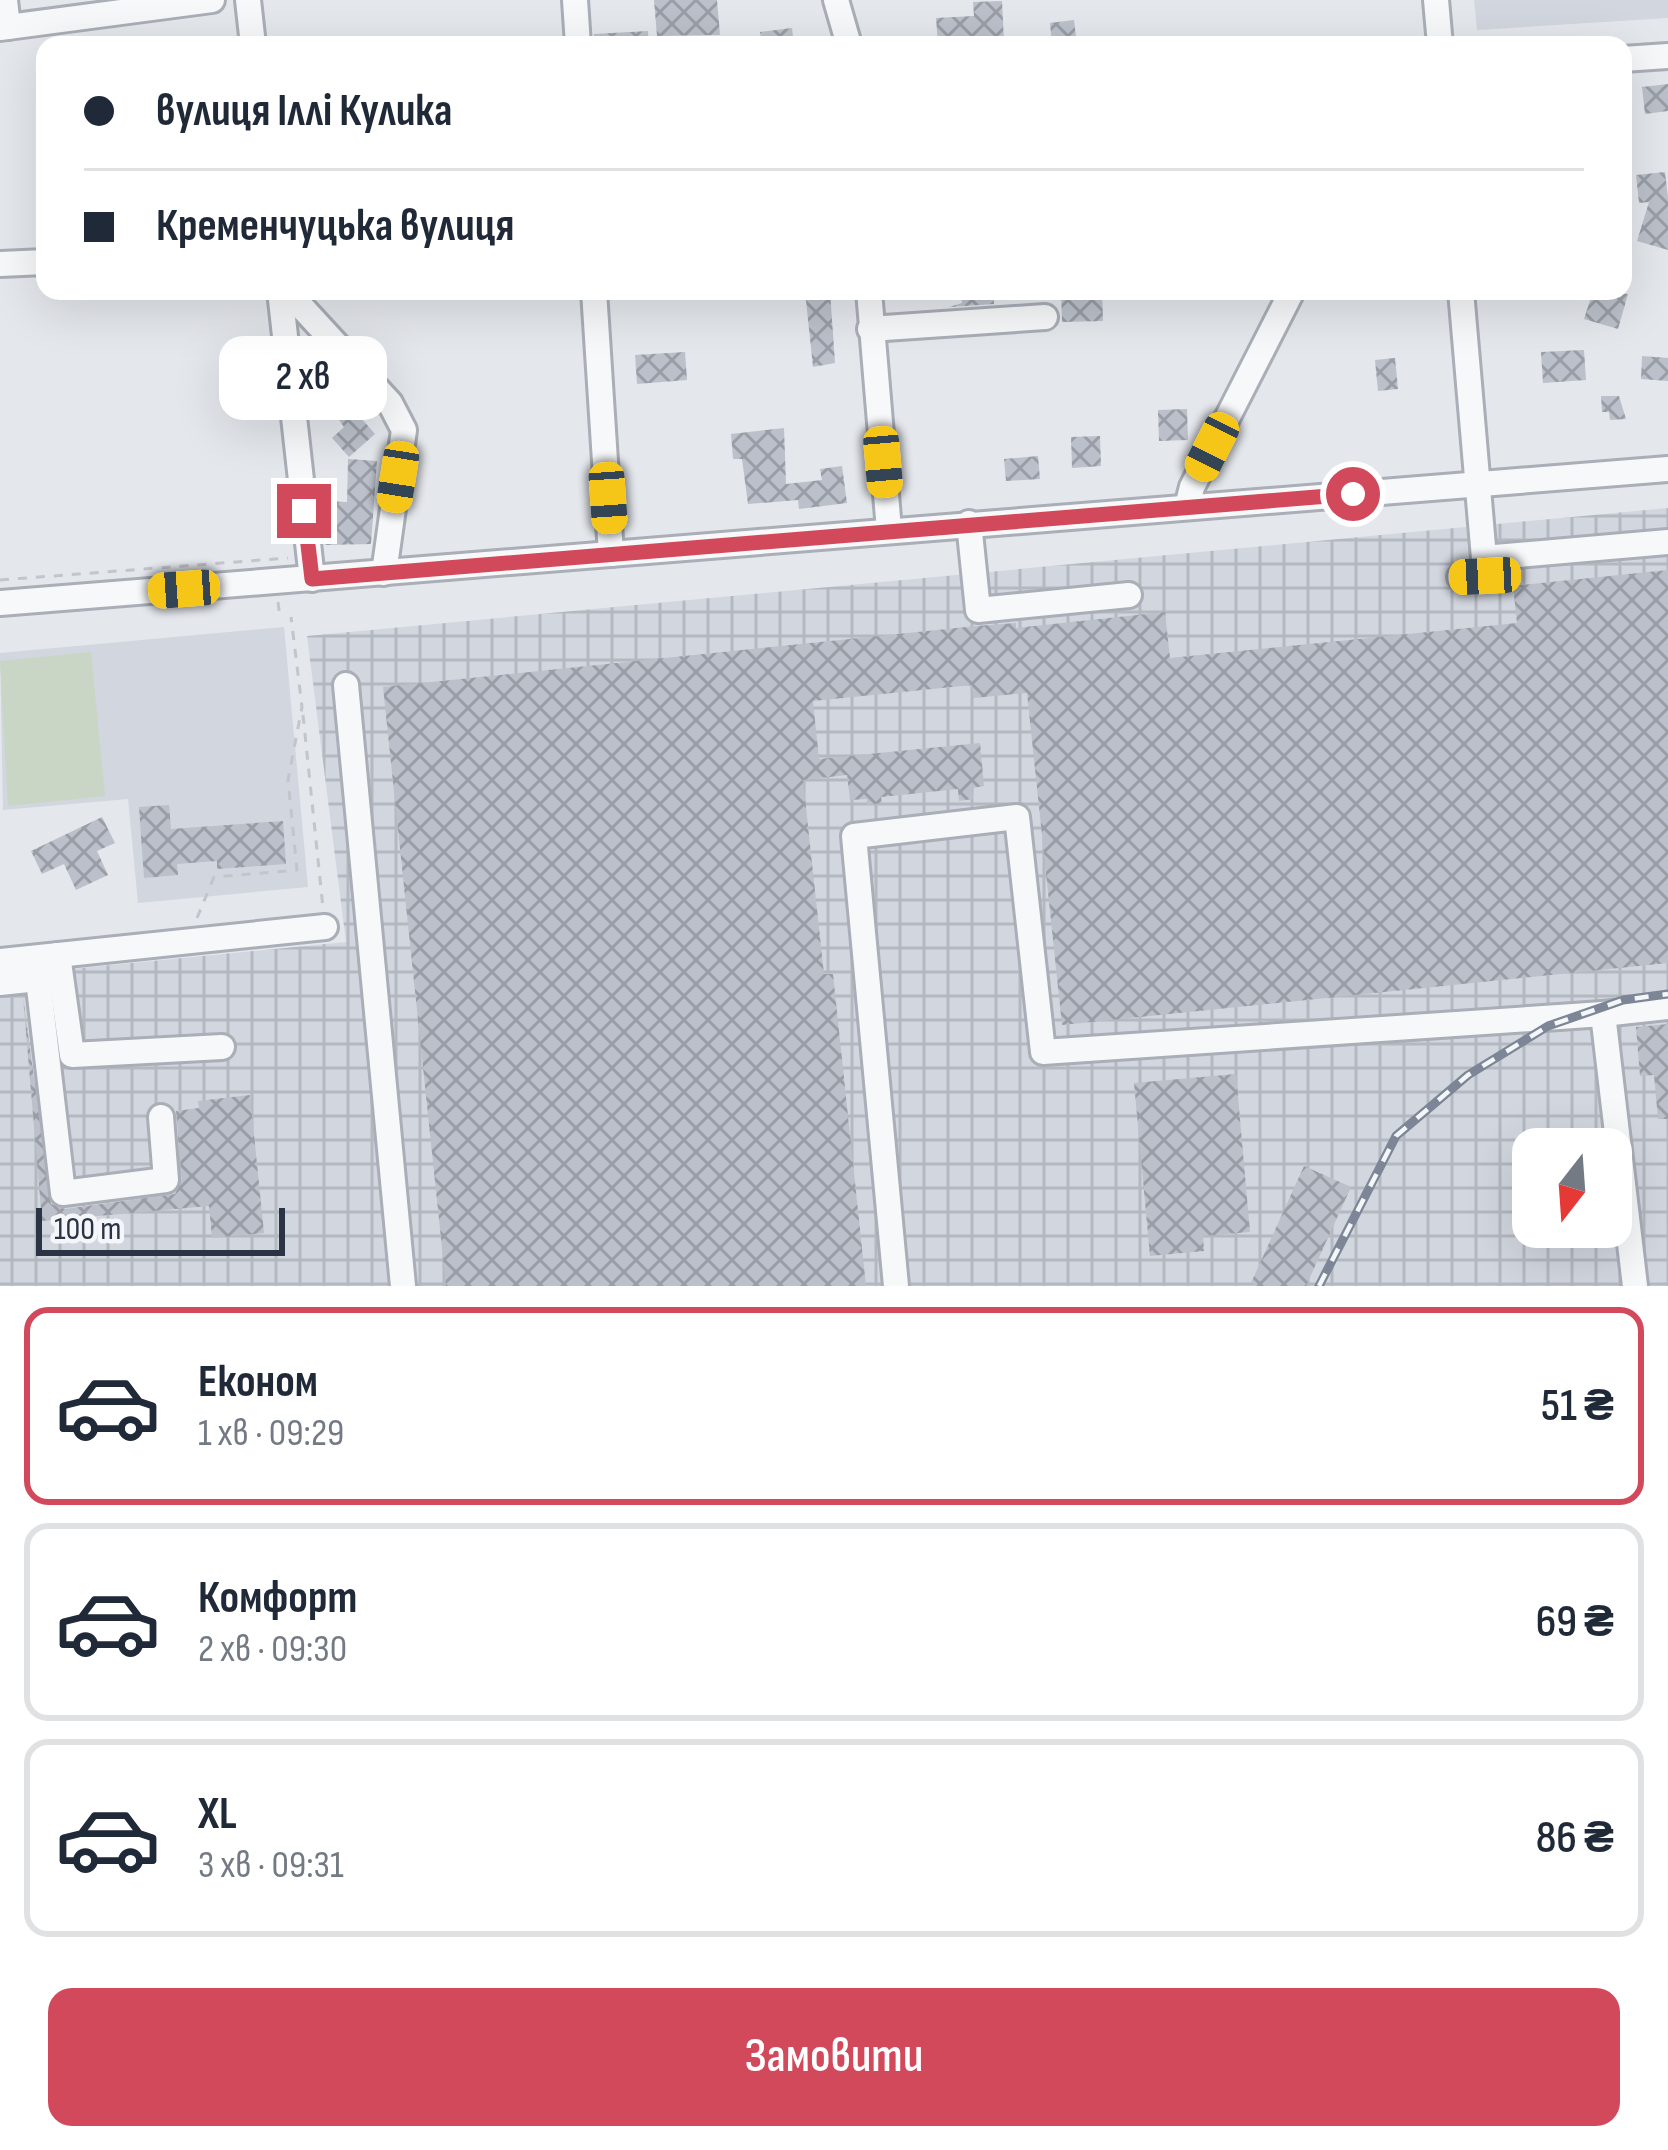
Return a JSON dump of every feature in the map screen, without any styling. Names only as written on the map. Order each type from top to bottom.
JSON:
[{"type":"street","points":[[5,0],[4,27],[212,0]]},
{"type":"street","points":[[248,0],[252,36]]},
{"type":"street","points":[[575,0],[577,36]]},
{"type":"street","points":[[836,0],[846,36]]},
{"type":"street","points":[[1436,0],[1439,36]]},
{"type":"street","points":[[1632,58],[1668,56]]},
{"type":"street","points":[[0,264],[36,262]]},
{"type":"street","points":[[285,300],[312,579]]},
{"type":"street","points":[[293,300],[390,403],[404,430],[384,573]]},
{"type":"street","points":[[595,300],[611,554]]},
{"type":"street","points":[[869,300],[889,530]]},
{"type":"street","points":[[1187,507],[1192,487],[1287,300]]},
{"type":"street","points":[[1460,578],[1485,576],[1462,300]]},
{"type":"street","points":[[870,329],[1045,317]]},
{"type":"street","points":[[0,603],[1667,465]]},
{"type":"street","points":[[969,523],[978,610],[1129,595]]},
{"type":"street","points":[[1484,558],[1668,542]]},
{"type":"street","points":[[346,685],[403,1286]]},
{"type":"street","points":[[896,1286],[854,836],[1017,817],[1043,1052],[1668,1007]]},
{"type":"street","points":[[0,961],[44,964],[325,927]]},
{"type":"street","points":[[0,983],[44,964]]},
{"type":"street","points":[[44,964],[72,1055],[222,1047]]},
{"type":"street","points":[[44,964],[63,1193],[166,1180],[161,1117]]},
{"type":"street","points":[[1603,1014],[1635,1286]]},
{"type":"path","points":[[291,617],[325,927]]},
{"type":"path","points":[[187,942],[214,877],[296,870],[287,780],[302,707]]},
{"type":"shaded area","points":[[1474,0],[1668,0],[1668,18],[1477,30]]},
{"type":"shaded area","points":[[1668,508],[1668,1286],[0,1286],[0,976],[346,942],[307,636]]},
{"type":"shaded area","points":[[284,627],[308,887],[138,903],[128,799],[3,810],[0,653]]},
{"type":"green space","points":[[91,652],[105,796],[8,806],[0,661]]},
{"type":"building","points":[[654,0],[717,0],[720,35],[657,36]]},
{"type":"building","points":[[1002,1],[1004,36],[937,36],[936,18],[974,16],[973,2]]},
{"type":"building","points":[[1074,20],[1076,36],[1051,36],[1050,23]]},
{"type":"building","points":[[792,28],[793,36],[761,36],[760,32]]},
{"type":"building","points":[[648,31],[648,36],[594,36]]},
{"type":"building","points":[[1668,84],[1668,111],[1645,114],[1642,87]]},
{"type":"building","points":[[1665,172],[1668,250],[1637,241],[1649,202],[1639,203],[1636,175]]},
{"type":"building","points":[[806,300],[831,300],[835,363],[813,367]]},
{"type":"building","points":[[994,300],[994,304],[949,307]]},
{"type":"building","points":[[1061,300],[1102,300],[1103,321],[1062,322]]},
{"type":"building","points":[[1590,300],[1626,300],[1618,329],[1584,319]]},
{"type":"building","points":[[1584,350],[1586,380],[1543,383],[1541,352]]},
{"type":"building","points":[[685,352],[687,380],[637,384],[635,355]]},
{"type":"building","points":[[1642,356],[1668,358],[1668,381],[1641,379]]},
{"type":"building","points":[[1395,358],[1398,389],[1378,391],[1375,360]]},
{"type":"building","points":[[344,382],[356,397],[348,403],[375,434],[349,457],[332,438],[344,427],[323,398]]},
{"type":"building","points":[[1601,396],[1619,396],[1626,419],[1610,420],[1609,412],[1602,412]]},
{"type":"building","points":[[1187,409],[1188,440],[1159,441],[1158,410]]},
{"type":"building","points":[[784,428],[786,484],[822,480],[820,469],[842,466],[847,503],[799,509],[798,500],[748,504],[742,459],[733,459],[731,434]]},
{"type":"building","points":[[1100,436],[1101,466],[1072,468],[1071,437]]},
{"type":"building","points":[[1038,456],[1040,479],[1006,481],[1004,459]]},
{"type":"building","points":[[348,459],[377,461],[371,544],[325,545],[320,501],[347,502]]},
{"type":"building","points":[[1668,570],[1668,963],[1062,1025],[1027,693],[973,698],[972,685],[813,701],[819,759],[980,743],[984,786],[972,788],[973,799],[959,801],[958,789],[881,797],[882,803],[867,805],[867,799],[850,800],[847,775],[803,780],[824,974],[833,974],[866,1286],[446,1286],[383,687],[976,626],[1016,623],[1016,628],[1165,612],[1170,658],[1517,623],[1513,586]]},
{"type":"building","points":[[169,805],[171,829],[283,821],[286,864],[217,869],[217,861],[177,864],[178,875],[144,878],[139,807]]},
{"type":"building","points":[[102,817],[115,843],[97,851],[108,875],[76,890],[64,864],[42,874],[31,851]]},
{"type":"building","points":[[23,997],[51,1204],[65,1209],[175,1194],[182,1179],[176,1111],[199,1108],[198,1101],[250,1095],[264,1233],[212,1238],[209,1206],[42,1221]]},
{"type":"building","points":[[1668,1024],[1668,1119],[1658,1119],[1654,1075],[1640,1076],[1636,1027]]},
{"type":"building","points":[[1236,1074],[1250,1232],[1203,1236],[1204,1251],[1150,1256],[1134,1083]]},
{"type":"building","points":[[1304,1166],[1351,1187],[1306,1286],[1258,1286],[1251,1283]]},
{"type":"railway","points":[[1319,1286],[1396,1136],[1468,1075],[1548,1026],[1623,1000],[1668,994]]},
{"type":"route","points":[[304,511],[312,579],[1353,494]]}]
